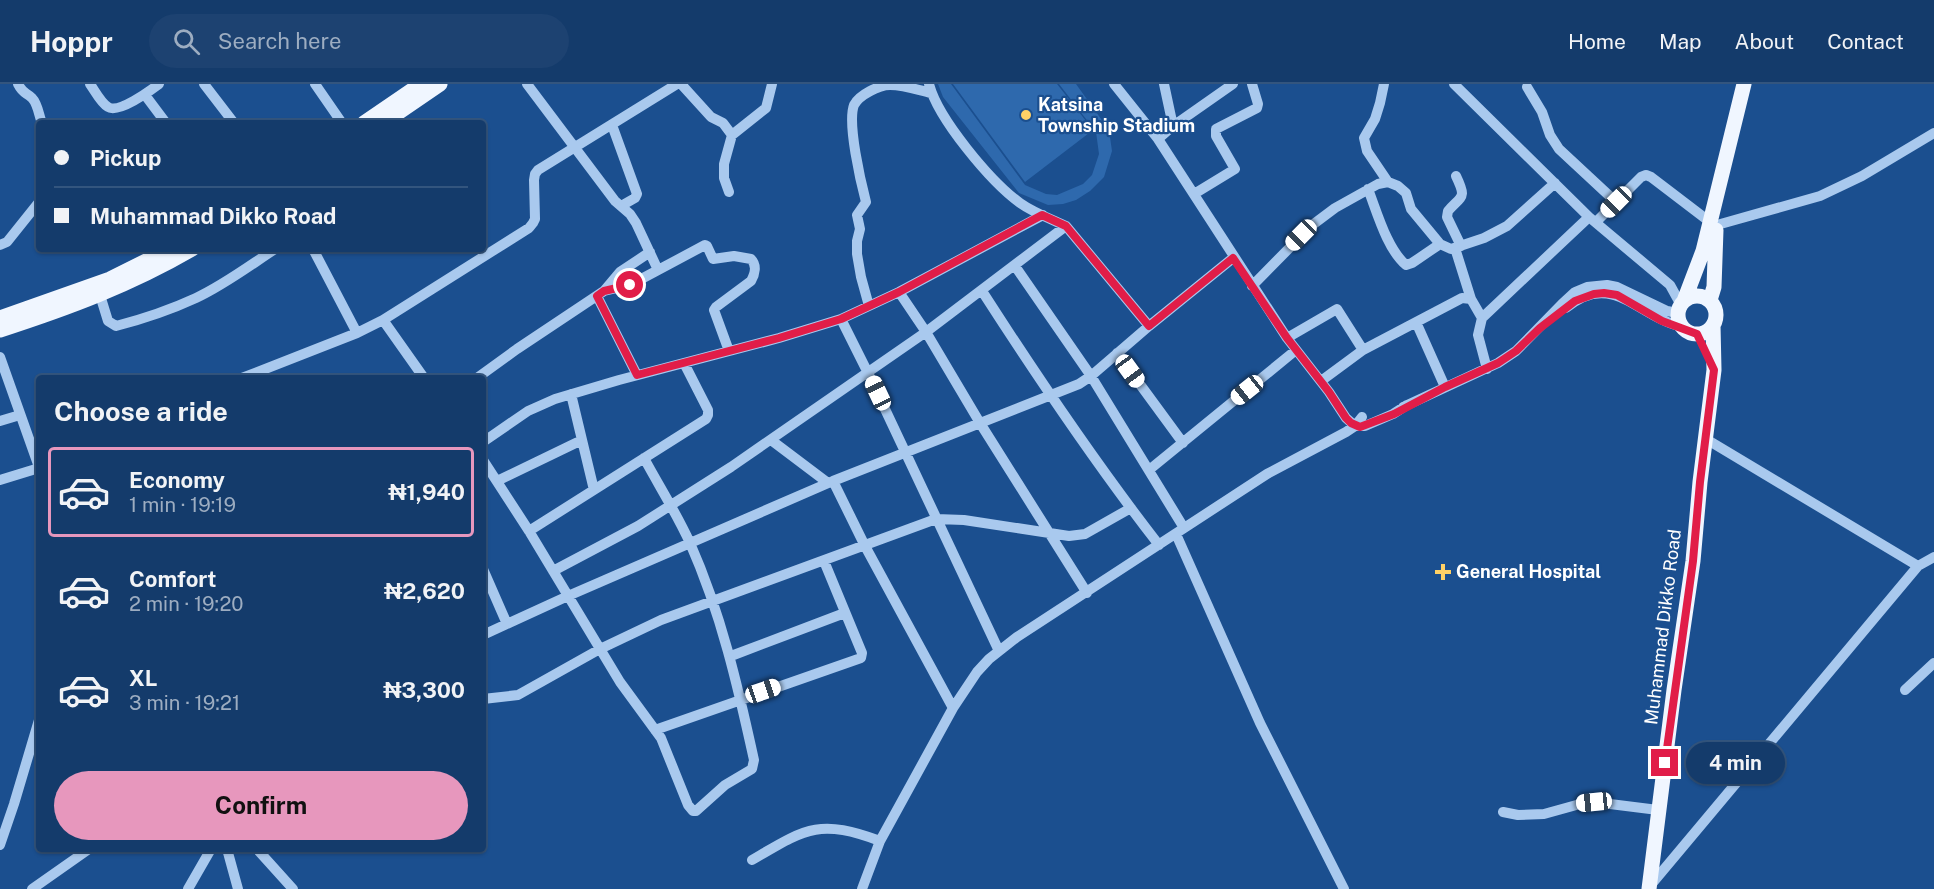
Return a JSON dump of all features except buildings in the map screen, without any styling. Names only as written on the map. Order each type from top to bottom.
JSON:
[{"type":"main road","points":[[368,120],[421,84]]},
{"type":"main road","points":[[387,120],[440,84]]},
{"type":"main road","points":[[1714,370],[1684,316],[1713,223],[1744,84]]},
{"type":"main road","name":"Muhammad Dikko Road","points":[[1650,888],[1658,810],[1693,561],[1714,370],[1713,325],[1716,314],[1710,300],[1714,287],[1713,223]]},
{"type":"main road","points":[[0,318],[90,287],[164,252]]},
{"type":"main road","points":[[0,330],[100,295],[187,252]]},
{"type":"main road","points":[[1684,316],[1696,296],[1710,300]]},
{"type":"main road","points":[[1684,316],[1709,329],[1713,325]]},
{"type":"street","points":[[18,84],[21,91],[32,98],[41,120]]},
{"type":"street","points":[[90,84],[107,107],[112,109],[144,95],[159,84]]},
{"type":"street","points":[[204,84],[232,120]]},
{"type":"street","points":[[315,84],[340,120]]},
{"type":"street","points":[[527,84],[574,148],[630,214],[658,270]]},
{"type":"street","points":[[250,375],[357,333],[383,320],[529,228],[534,219],[535,174],[538,170],[679,84],[711,117],[723,123],[732,135]]},
{"type":"street","points":[[729,192],[724,178],[724,164],[732,135],[766,108],[772,84]]},
{"type":"street","points":[[1114,84],[1158,139],[1287,338],[1329,392],[1359,422]]},
{"type":"street","points":[[1164,84],[1173,126]]},
{"type":"street","points":[[1158,139],[1233,84]]},
{"type":"street","points":[[1194,194],[1235,169],[1216,136],[1216,129],[1257,108],[1252,84]]},
{"type":"street","points":[[1383,84],[1375,119],[1364,138],[1366,152],[1388,182],[1398,186],[1406,193],[1411,209],[1445,248],[1458,247],[1484,238],[1508,226],[1555,183]]},
{"type":"street","points":[[1454,84],[1593,220],[1670,285],[1684,316]]},
{"type":"street","points":[[869,306],[856,254],[860,229],[857,215],[866,202],[853,128],[854,108],[855,103],[876,88],[888,85],[905,86],[930,88],[952,128],[998,184],[1022,205],[1066,226],[1149,326]]},
{"type":"street","points":[[1527,87],[1542,112],[1550,135],[1559,149],[1616,202]]},
{"type":"street","points":[[144,95],[164,120]]},
{"type":"street","points":[[612,125],[637,194],[635,198],[621,206]]},
{"type":"street","points":[[1487,369],[1478,335],[1482,318],[1616,202],[1641,177],[1646,175],[1651,177],[1713,223],[1820,196],[1862,176],[1934,133]]},
{"type":"street","points":[[1456,176],[1464,194],[1462,199],[1448,211],[1447,217],[1458,247],[1471,299],[1482,318]]},
{"type":"street","points":[[1252,286],[1311,226],[1335,208],[1368,189],[1388,182]]},
{"type":"street","points":[[1368,189],[1384,231],[1400,260],[1406,265],[1440,244]]},
{"type":"street","points":[[0,245],[7,242],[36,206]]},
{"type":"street","points":[[486,440],[528,411],[555,399],[841,319],[899,292],[1042,215]]},
{"type":"street","points":[[553,571],[638,526],[771,440],[926,332],[1066,226]]},
{"type":"street","points":[[601,294],[630,285],[705,245],[713,259],[734,256],[752,259],[755,267],[751,281],[714,310],[729,351]]},
{"type":"street","points":[[100,295],[108,321],[116,326],[168,310],[196,298],[270,252]]},
{"type":"street","points":[[314,252],[357,333]]},
{"type":"street","points":[[481,375],[601,294],[620,272],[650,252]]},
{"type":"street","points":[[486,634],[831,482],[1079,384],[1233,258]]},
{"type":"street","points":[[1015,266],[1091,376],[1149,470],[1180,531],[1260,723],[1344,889]]},
{"type":"street","points":[[862,889],[880,841],[953,708],[977,672],[1017,637],[1267,474],[1359,422],[1407,405],[1487,369],[1516,351],[1575,292],[1595,285],[1617,287],[1667,311],[1684,316]]},
{"type":"street","points":[[982,291],[1049,395],[1159,545]]},
{"type":"street","points":[[899,292],[1087,593]]},
{"type":"street","points":[[601,294],[637,375]]},
{"type":"street","points":[[1321,381],[1363,350],[1462,298],[1471,299]]},
{"type":"street","points":[[1287,338],[1336,309],[1363,350]]},
{"type":"street","points":[[841,319],[999,651]]},
{"type":"street","points":[[383,320],[422,375]]},
{"type":"street","points":[[1416,322],[1445,387]]},
{"type":"street","points":[[1149,470],[1296,350]]},
{"type":"street","points":[[1117,353],[1183,443]]},
{"type":"street","points":[[0,357],[36,458]]},
{"type":"street","points":[[529,531],[706,419],[708,410],[684,363]]},
{"type":"street","points":[[571,394],[594,490]]},
{"type":"street","points":[[0,421],[20,415]]},
{"type":"street","points":[[582,440],[491,477],[529,531],[620,682],[655,730],[667,751],[688,805],[696,811],[725,785],[752,769],[754,765],[731,656],[690,543],[644,458]]},
{"type":"street","points":[[771,440],[831,482],[953,708]]},
{"type":"street","points":[[1706,440],[1918,566]]},
{"type":"street","points":[[0,480],[36,464]]},
{"type":"street","points":[[486,699],[518,695],[600,649],[661,620],[936,519],[964,520],[1069,536],[1085,534],[1131,508]]},
{"type":"street","points":[[1650,888],[1918,566],[1934,557]]},
{"type":"street","points":[[655,730],[861,658],[862,653],[824,561]]},
{"type":"street","points":[[486,579],[507,624]]},
{"type":"street","points":[[731,656],[842,614],[844,611]]},
{"type":"street","points":[[1905,690],[1934,663]]},
{"type":"street","points":[[0,844],[36,730]]},
{"type":"street","points":[[1503,812],[1544,814],[1594,802],[1658,810]]},
{"type":"street","points":[[752,860],[804,832],[822,828],[856,832],[880,841]]},
{"type":"street","points":[[32,889],[85,852]]},
{"type":"street","points":[[188,889],[209,852]]},
{"type":"street","points":[[228,852],[238,889]]},
{"type":"street","points":[[261,852],[293,889]]},
{"type":"shaded area","points":[[938,84],[951,84],[1025,185],[1046,194],[1057,195],[1083,184],[1092,175],[1099,154],[1096,132],[1059,84],[1076,84],[1109,130],[1112,151],[1104,177],[1090,191],[1076,200],[1063,204],[1048,205],[1019,193],[943,97]]},
{"type":"shaded area","points":[[953,84],[1057,84],[1093,130],[1025,182]]},
{"type":"place","name":"Katsina Township Stadium","points":[[1026,115]]},
{"type":"place","name":"General Hospital","points":[[1443,572]]},
{"type":"route","points":[[630,285],[604,291],[597,296],[637,375],[779,338],[841,319],[899,292],[1042,215],[1066,226],[1149,326],[1233,258],[1287,338],[1346,418],[1355,426],[1360,427],[1394,414],[1407,405],[1498,363],[1516,351],[1540,328],[1575,301],[1594,294],[1617,295],[1662,321],[1697,334],[1714,370],[1693,561],[1665,763]]}]
